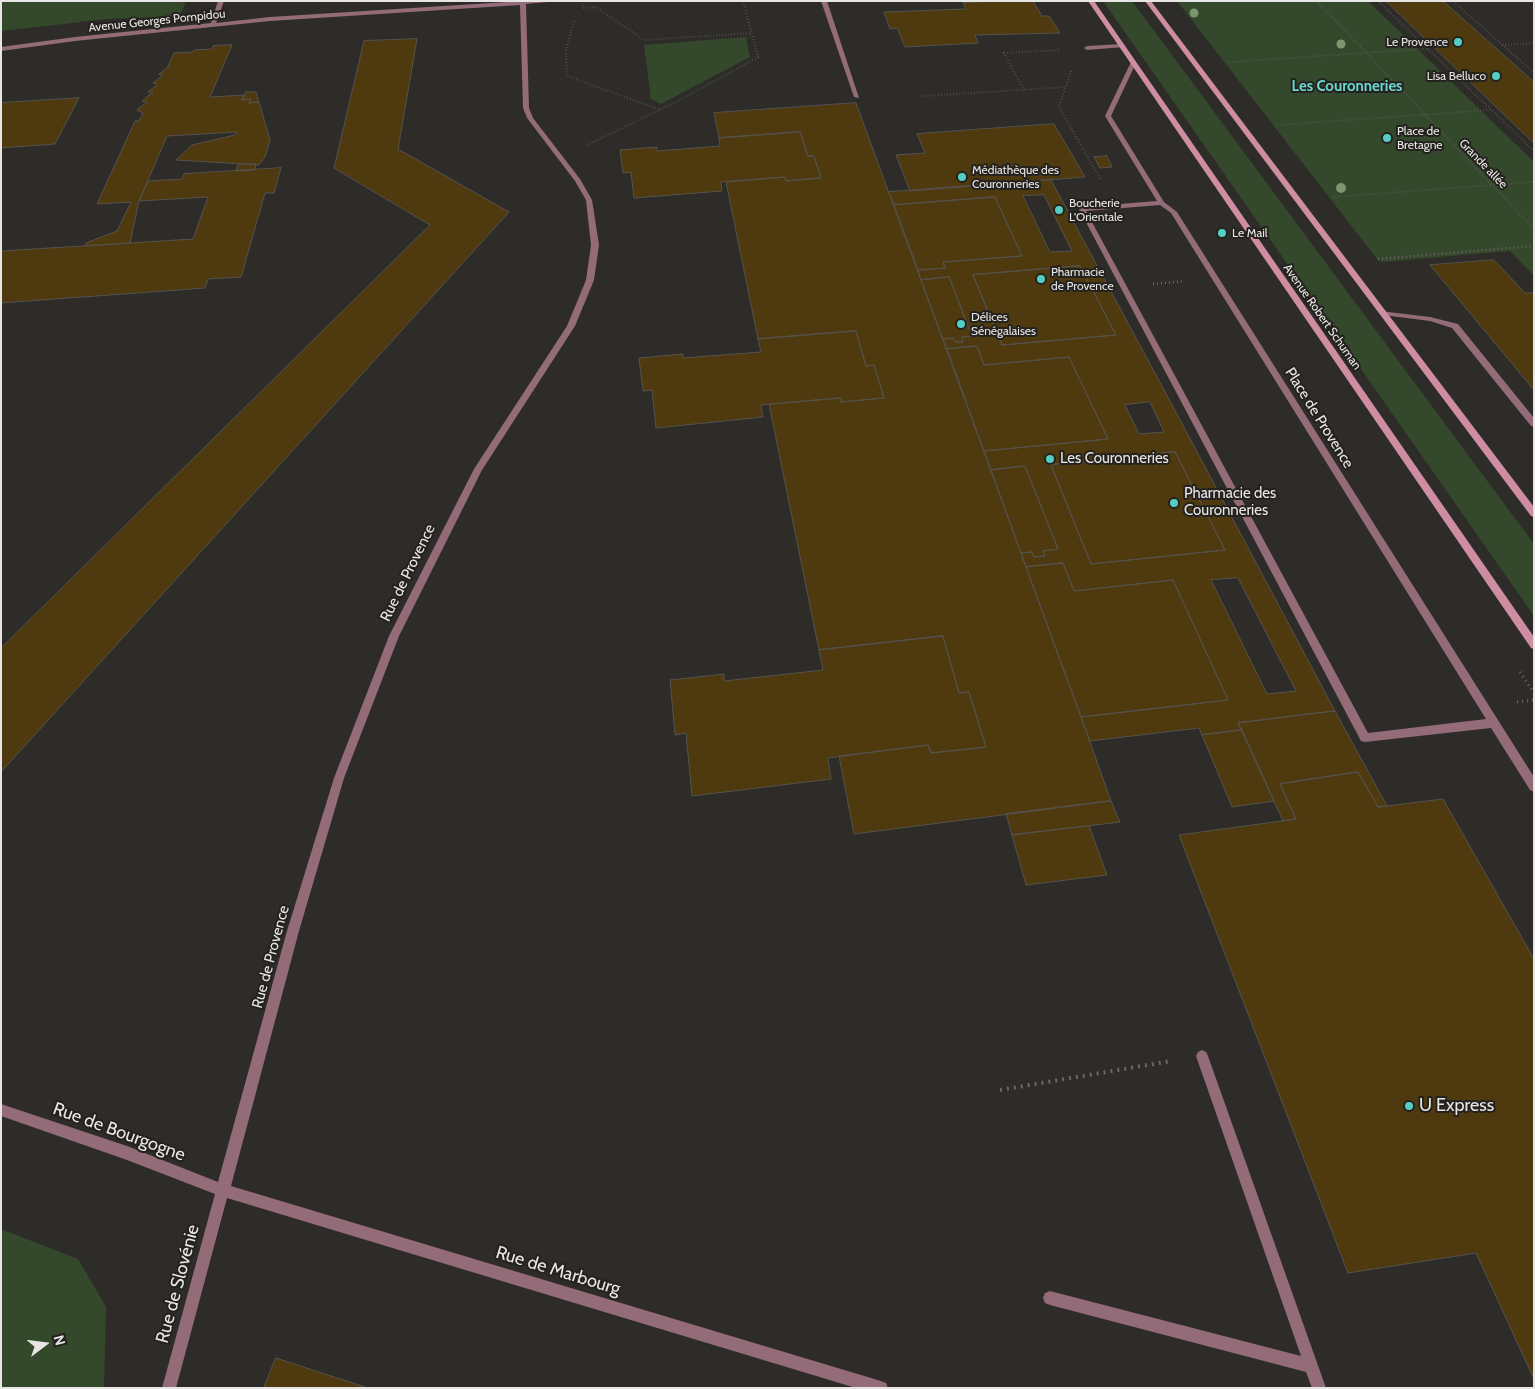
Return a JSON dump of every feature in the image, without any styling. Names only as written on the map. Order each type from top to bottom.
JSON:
[{"type":"main road","name":"Avenue Robert Schuman","points":[[1091,1],[1534,644]]},
{"type":"main road","points":[[1148,1],[1534,514]]},
{"type":"street","points":[[213,25],[221,1]]},
{"type":"street","name":"Avenue Georges Pompidou","points":[[1,49],[75,39],[270,19],[556,1]]},
{"type":"street","points":[[824,1],[857,98]]},
{"type":"street","name":"Rue de Provence","points":[[223,1190],[293,932],[339,778],[394,636],[478,470],[571,326],[590,280],[595,245],[589,200],[578,180],[530,118],[526,108],[523,3]]},
{"type":"street","points":[[1087,48],[1122,46]]},
{"type":"street","name":"Place de Provence","points":[[1133,63],[1108,116],[1162,203],[1174,212],[1534,787]]},
{"type":"street","points":[[1162,203],[1082,209],[1365,738],[1493,723]]},
{"type":"street","points":[[1383,313],[1430,319],[1455,326],[1534,424]]},
{"type":"street","points":[[1202,1056],[1319,1388]]},
{"type":"street","name":"Rue de Bourgogne","points":[[1,1110],[127,1153],[223,1190]]},
{"type":"street","name":"Rue de Slovénie","points":[[169,1388],[223,1190]]},
{"type":"street","name":"Rue de Marbourg","points":[[223,1190],[881,1388]]},
{"type":"street","points":[[1050,1298],[1311,1366]]},
{"type":"path","points":[[583,1],[583,8]]},
{"type":"path","points":[[558,154],[595,143],[661,110],[758,57],[743,1]]},
{"type":"path","name":"Grande allée","points":[[1317,1],[1534,229]]},
{"type":"path","points":[[1378,1],[1534,151]]},
{"type":"path","points":[[1453,1],[1534,73]]},
{"type":"path","points":[[578,8],[596,7],[644,40],[751,33]]},
{"type":"path","points":[[575,17],[566,50],[567,76],[661,110]]},
{"type":"path","points":[[1502,45],[1534,43]]},
{"type":"path","points":[[1079,48],[1060,107],[1117,206]]},
{"type":"path","points":[[1024,90],[1004,53],[1087,48]]},
{"type":"path","points":[[1228,62],[1428,50]]},
{"type":"path","points":[[923,96],[1066,87]]},
{"type":"path","points":[[1276,125],[1491,110]]},
{"type":"path","points":[[1323,198],[1534,182]]},
{"type":"path","points":[[1370,260],[1534,246]]},
{"type":"path","points":[[1123,286],[1216,279]]},
{"type":"path","points":[[1000,1090],[1202,1056]]},
{"type":"green space","points":[[1,1],[186,1],[180,16],[107,19],[1,31]]},
{"type":"green space","points":[[1103,1],[1132,1],[1534,544],[1534,616]]},
{"type":"green space","name":"Place de Bretagne","points":[[1177,1],[1368,1],[1534,162],[1534,276],[1510,251],[1382,262],[1377,259]]},
{"type":"green space","points":[[746,37],[750,57],[661,104],[651,99],[644,45]]},
{"type":"green space","points":[[1,1229],[78,1259],[106,1307],[104,1388],[1,1388]]},
{"type":"building","points":[[1033,1],[1042,16],[1049,16],[1060,33],[975,35],[978,43],[905,47],[897,28],[890,29],[884,12],[966,9],[963,3]]},
{"type":"building","name":"Le Provence","points":[[1386,1],[1443,1],[1534,82],[1534,143]]},
{"type":"building","points":[[417,39],[398,149],[509,212],[1,772],[1,648],[430,225],[334,168],[364,41]]},
{"type":"building","points":[[232,45],[210,97],[245,95],[242,100],[251,99],[249,103],[259,102],[270,140],[265,157],[259,165],[176,160],[192,145],[235,135],[237,132],[167,136],[139,201],[130,243],[85,246],[86,243],[117,231],[131,202],[97,204],[135,121],[139,121],[143,113],[137,110],[147,102],[142,101],[153,92],[148,92],[158,84],[153,83],[163,75],[159,74],[167,68],[174,53],[212,49],[213,46]]},
{"type":"building","points":[[246,92],[256,92],[259,102],[249,103],[251,99],[242,100]]},
{"type":"building","points":[[79,98],[55,144],[1,148],[1,103]]},
{"type":"building","points":[[856,103],[1111,801],[854,834],[839,756],[928,745],[931,753],[986,747],[969,692],[959,693],[943,636],[819,650],[769,404],[840,398],[841,402],[884,398],[874,365],[866,366],[856,331],[758,339],[726,182],[785,177],[786,181],[821,178],[814,156],[808,156],[800,132],[719,138],[714,113]]},
{"type":"building","points":[[1054,124],[1085,177],[910,191],[896,155],[925,153],[917,134]]},
{"type":"building","points":[[800,132],[808,156],[814,156],[821,178],[786,181],[785,177],[721,182],[722,191],[634,198],[631,172],[623,173],[620,150],[657,147],[657,151],[720,146],[719,138]]},
{"type":"building","points":[[1107,156],[1112,167],[1100,168],[1094,157]]},
{"type":"building","points":[[239,164],[256,164],[255,170],[236,171]]},
{"type":"building","points":[[281,168],[274,193],[265,193],[241,277],[208,279],[205,288],[1,303],[1,251],[193,239],[208,197],[139,201],[148,181],[182,179],[184,174]]},
{"type":"building","name":"Les Couronneries","points":[[1051,180],[1335,711],[1238,723],[1242,730],[1202,735],[1199,728],[1090,741],[1081,717],[1228,700],[1173,580],[1074,591],[1063,563],[1026,567],[1021,553],[1032,552],[1034,557],[1045,556],[1043,551],[1058,549],[1025,466],[991,470],[984,451],[1108,439],[1069,357],[984,365],[977,346],[947,349],[943,339],[953,338],[955,342],[963,342],[962,337],[972,336],[949,277],[921,280],[918,270],[945,268],[943,262],[1022,256],[995,197],[894,205],[889,192]],"holes":[[[1044,195],[1072,251],[1050,252],[1023,196]],[[1080,266],[1116,335],[1002,345],[973,275]],[[1150,402],[1164,432],[1139,434],[1125,405]],[[1175,452],[1225,550],[1091,564],[1051,465]],[[1238,578],[1296,691],[1267,694],[1211,580]]]},
{"type":"building","points":[[995,197],[1022,256],[943,262],[945,268],[918,270],[894,205]]},
{"type":"building","points":[[1494,260],[1525,293],[1534,293],[1534,390],[1430,265]]},
{"type":"building","points":[[1080,266],[1116,335],[1002,345],[973,275]]},
{"type":"building","points":[[949,277],[972,336],[962,337],[963,342],[955,342],[953,338],[943,339],[921,280]]},
{"type":"building","points":[[856,331],[866,366],[874,365],[884,398],[841,402],[840,398],[761,405],[763,417],[656,428],[652,390],[643,391],[639,358],[683,354],[683,358],[761,352],[758,339]]},
{"type":"building","points":[[977,346],[984,365],[1069,357],[1108,439],[984,451],[947,349]]},
{"type":"building","points":[[1175,452],[1225,550],[1091,564],[1051,465]]},
{"type":"building","points":[[1025,466],[1058,549],[1043,551],[1045,556],[1034,557],[1032,552],[1021,553],[991,470]]},
{"type":"building","points":[[1063,563],[1074,591],[1173,580],[1228,700],[1081,717],[1026,567]]},
{"type":"building","points":[[943,636],[959,693],[969,692],[986,747],[931,753],[928,745],[828,758],[831,779],[692,796],[686,733],[675,735],[670,680],[724,674],[724,681],[823,670],[819,650]]},
{"type":"building","points":[[1335,711],[1387,806],[1378,807],[1358,772],[1280,784],[1296,819],[1283,821],[1238,723]]},
{"type":"building","points":[[1242,730],[1274,801],[1232,807],[1202,735]]},
{"type":"building","name":"U Express","points":[[1358,772],[1378,807],[1443,799],[1534,959],[1534,1379],[1476,1253],[1348,1273],[1179,835],[1296,819],[1280,784]]},
{"type":"building","points":[[1111,801],[1120,822],[1012,835],[1006,814]]},
{"type":"building","points":[[1089,826],[1107,875],[1026,885],[1012,835]]},
{"type":"building","points":[[276,1358],[368,1388],[264,1388]]},
{"type":"place","name":"Le Provence","points":[[1458,42]]},
{"type":"place","name":"Lisa Belluco","points":[[1496,76]]},
{"type":"place","name":"Place de Bretagne","points":[[1387,138]]},
{"type":"place","name":"Médiathèque des Couronneries","points":[[962,177]]},
{"type":"place","name":"Boucherie L'Orientale","points":[[1059,210]]},
{"type":"place","name":"Le Mail","points":[[1222,233]]},
{"type":"place","name":"Pharmacie de Provence","points":[[1041,279]]},
{"type":"place","name":"Délices Sénégalaises","points":[[961,324]]},
{"type":"place","name":"Les Couronneries","points":[[1050,459]]},
{"type":"place","name":"Pharmacie des Couronneries","points":[[1174,503]]},
{"type":"place","name":"U Express","points":[[1409,1106]]},
{"type":"district","name":"Les Couronneries","points":[[1347,87]]}]
